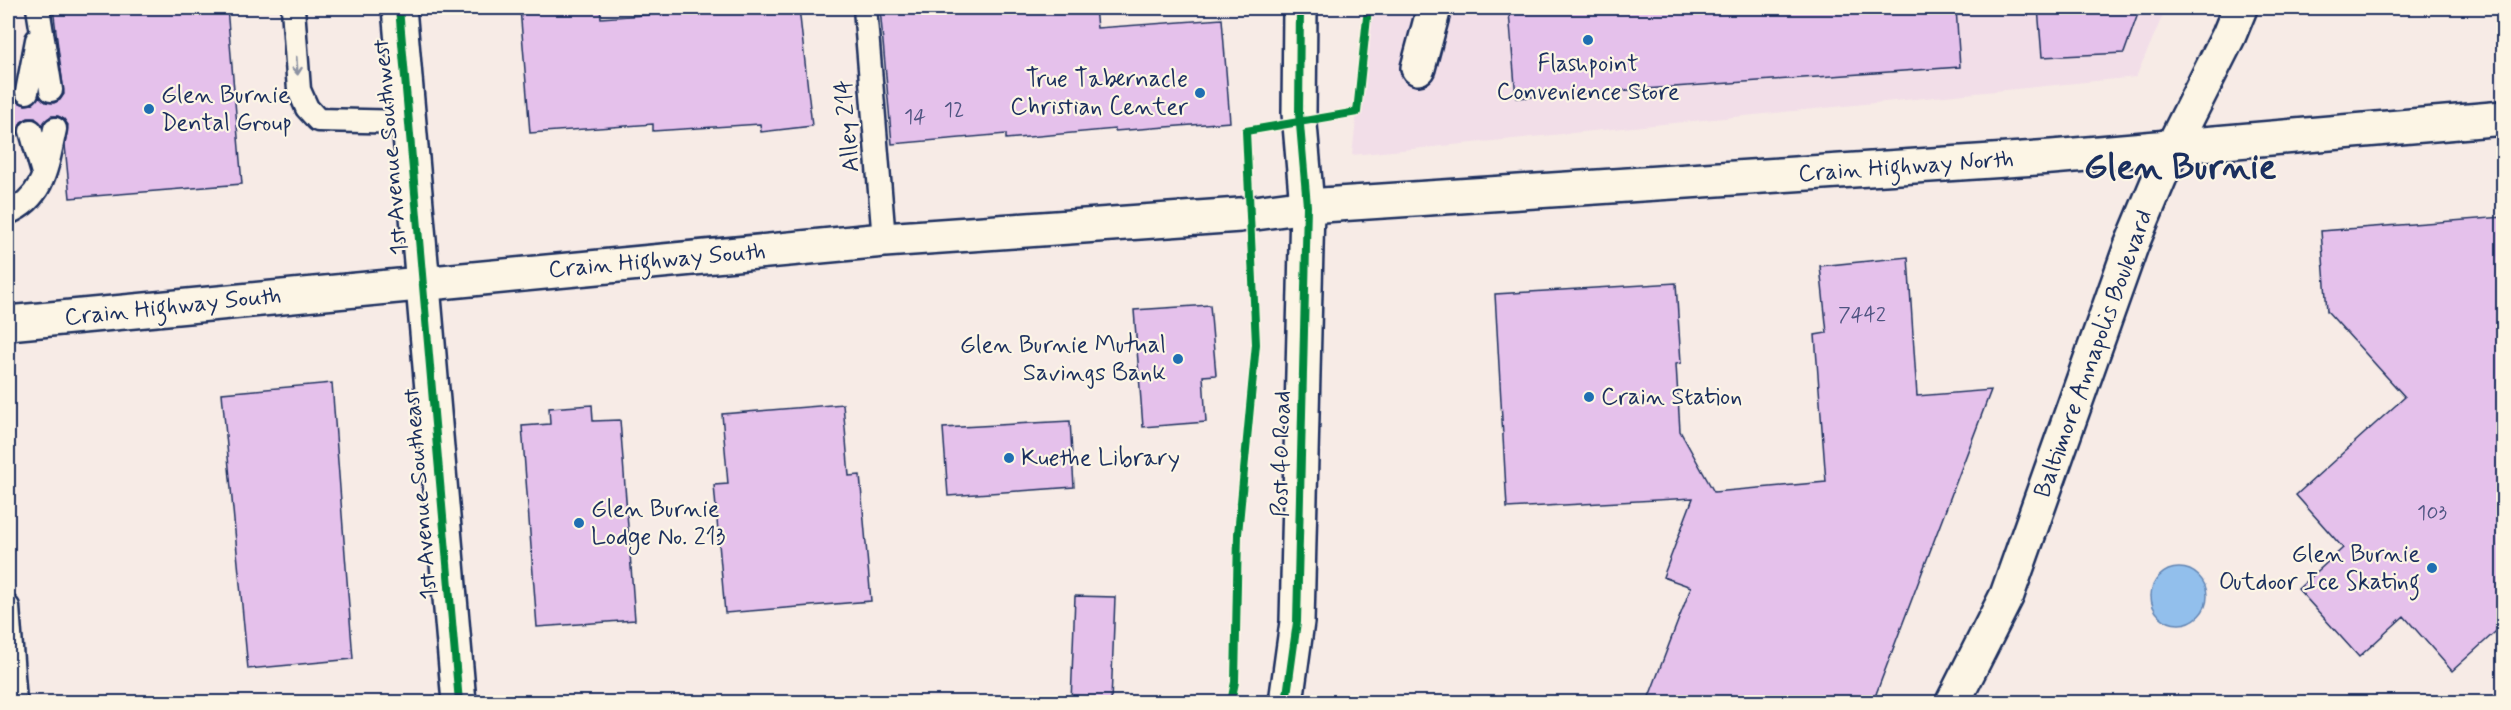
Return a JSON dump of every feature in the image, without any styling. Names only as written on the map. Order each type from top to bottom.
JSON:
[{"type":"main road","name":"1st Avenue Southwest","points":[[399,8],[423,283]]},
{"type":"main road","name":"Post 40 Road","points":[[1286,702],[1297,622],[1307,206],[1299,113],[1300,8]]},
{"type":"main road","points":[[1418,68],[1434,8]]},
{"type":"main road","name":"Baltimore Annapolis Boulevard","points":[[1953,702],[2007,595],[2132,246],[2172,148],[2240,8]]},
{"type":"main road","name":"Crain Highway North","points":[[1307,206],[2172,148],[2504,118]]},
{"type":"main road","name":"Crain Highway South","points":[[8,323],[884,240],[1240,215],[1307,206]]},
{"type":"main road","name":"1st Avenue Southeast","points":[[423,283],[459,702]]},
{"type":"lane","points":[[293,8],[299,90],[307,108],[318,120],[408,122]]},
{"type":"lane","name":"Alley 214","points":[[865,8],[884,240]]},
{"type":"lane","points":[[39,17],[51,90]]},
{"type":"lane","points":[[27,92],[39,17]]},
{"type":"lane","points":[[8,213],[30,201],[44,177],[55,129]]},
{"type":"lane","points":[[31,131],[44,177]]},
{"type":"lane","points":[[8,607],[15,702]]},
{"type":"shaded area","points":[[1369,8],[2166,8],[2136,77],[1352,155]]},
{"type":"water","points":[[2179,568],[2194,573],[2202,581],[2207,596],[2202,611],[2194,619],[2179,624],[2164,619],[2156,611],[2151,596],[2156,581],[2164,573]]},
{"type":"building","name":"Glen Burnie Dental Group","points":[[53,8],[227,8],[242,184],[70,198],[65,145],[68,125],[64,119],[51,116],[42,125],[35,118],[28,118],[21,122],[18,133],[8,134],[8,93],[14,93],[18,102],[25,105],[32,104],[39,96],[46,102],[54,103],[64,94]]},
{"type":"building","points":[[520,8],[600,8],[601,18],[703,11],[704,14],[760,8],[799,8],[812,126],[761,132],[760,124],[653,131],[653,124],[530,133]]},
{"type":"building","points":[[880,8],[1095,8],[1097,28],[1222,19],[1230,122],[1006,139],[1006,134],[892,144]]},
{"type":"building","points":[[1528,8],[1956,8],[1960,67],[1516,98],[1509,12],[1528,11]]},
{"type":"building","points":[[2038,8],[2140,8],[2124,53],[2042,57]]},
{"type":"building","points":[[2504,217],[2504,624],[2452,671],[2404,616],[2359,657],[2298,589],[2343,548],[2296,495],[2405,397],[2327,311],[2321,231]]},
{"type":"building","points":[[1908,257],[1917,396],[1991,390],[1873,702],[1647,702],[1691,587],[1663,577],[1693,498],[1507,508],[1495,294],[1676,283],[1681,363],[1676,364],[1680,431],[1714,492],[1826,482],[1815,335],[1827,333],[1820,266]]},
{"type":"building","points":[[1210,305],[1216,375],[1203,376],[1206,422],[1143,427],[1134,310]]},
{"type":"building","points":[[332,383],[353,659],[248,669],[222,393]]},
{"type":"building","points":[[843,404],[849,476],[860,475],[871,601],[725,613],[714,485],[728,484],[722,414]]},
{"type":"building","name":"Glen Burnie Lodge No. 213","points":[[592,405],[593,421],[620,420],[635,620],[537,627],[522,426],[550,424],[549,408]]},
{"type":"building","name":"Kuethe Library","points":[[1070,421],[1074,487],[948,496],[943,428]]},
{"type":"building","points":[[1075,596],[1115,597],[1111,702],[1071,702]]},
{"type":"cycle path","points":[[399,8],[459,702]]},
{"type":"cycle path","points":[[1286,702],[1297,622],[1307,206],[1299,113],[1300,8]]},
{"type":"cycle path","points":[[1231,702],[1235,682],[1238,534],[1256,344],[1246,131],[1357,112],[1368,8]]},
{"type":"place","name":"Flashpoint Convenience Store","points":[[1588,40]]},
{"type":"place","name":"True Tabernacle Christian Center","points":[[1200,93]]},
{"type":"place","name":"Glen Burnie Dental Group","points":[[149,109]]},
{"type":"place","name":"Glen Burnie Mutual Savings Bank","points":[[1178,359]]},
{"type":"place","name":"Crain Station","points":[[1589,397]]},
{"type":"place","name":"Kuethe Library","points":[[1009,458]]},
{"type":"place","name":"Glen Burnie Lodge No. 213","points":[[579,523]]},
{"type":"place","name":"Glen Burnie Outdoor Ice Skating","points":[[2432,568]]},
{"type":"district","name":"Glen Burnie","points":[[2180,168]]}]
